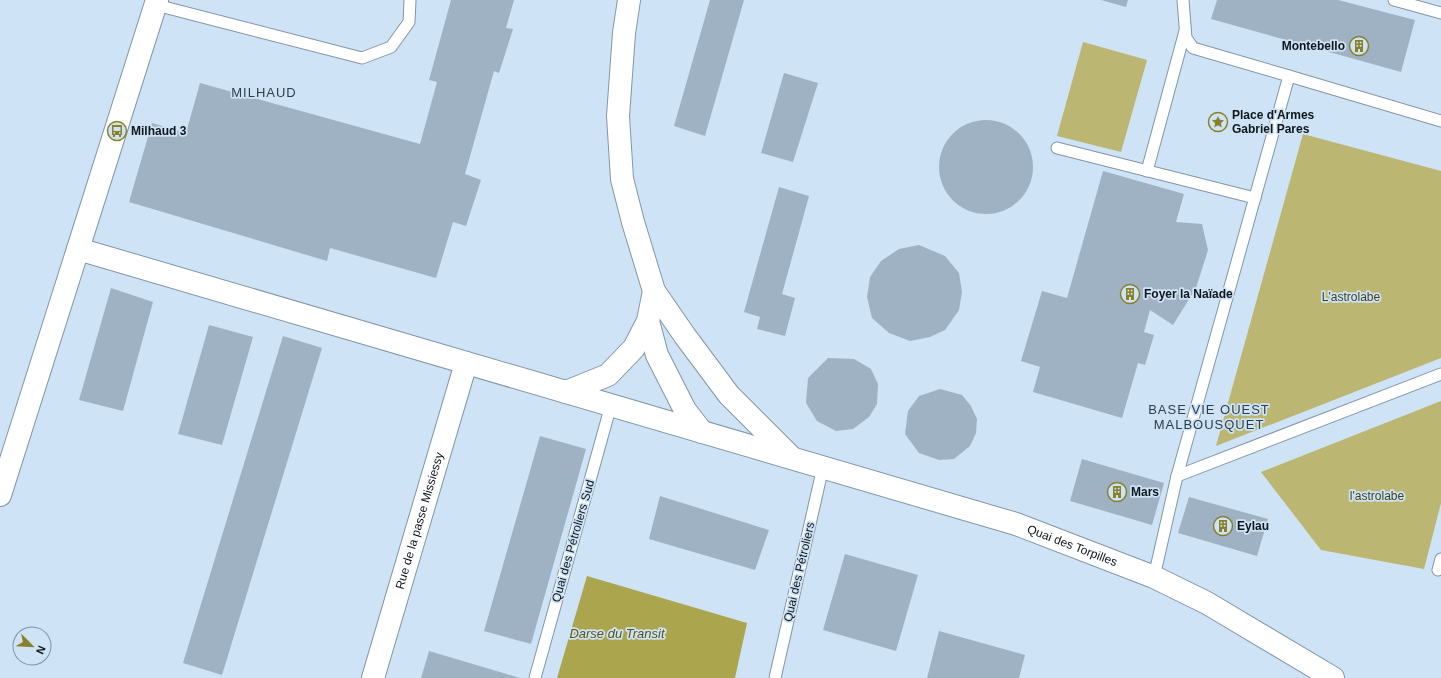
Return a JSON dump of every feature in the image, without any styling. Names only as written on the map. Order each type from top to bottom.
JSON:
[{"type":"street","points":[[629,0],[624,33],[618,116],[622,179],[633,222],[654,291],[729,395],[793,458]]},
{"type":"street","points":[[0,495],[156,2]]},
{"type":"street","name":"Quai des Torpilles","points":[[78,249],[1016,524],[1154,577],[1207,603],[1333,678]]},
{"type":"street","points":[[566,392],[608,375],[634,348],[648,321],[654,291]]},
{"type":"street","points":[[648,321],[657,356],[685,410],[702,432]]},
{"type":"street","name":"Rue de la passe Missiessy","points":[[373,678],[466,363]]},
{"type":"lane","points":[[156,2],[362,58],[391,47],[409,22],[410,0]]},
{"type":"lane","points":[[1184,0],[1186,38],[1193,48],[1441,121]]},
{"type":"lane","points":[[1394,0],[1441,14]]},
{"type":"lane","points":[[1148,171],[1186,31]]},
{"type":"lane","points":[[1154,577],[1177,476],[1290,76]]},
{"type":"lane","points":[[1057,148],[1255,198]]},
{"type":"lane","points":[[1177,476],[1441,374]]},
{"type":"lane","name":"Quai des Pétroliers Sud","points":[[535,678],[611,405]]},
{"type":"lane","name":"Quai des Pétroliers","points":[[775,678],[823,467]]},
{"type":"lane","points":[[1438,570],[1441,559]]},
{"type":"green space","points":[[1083,42],[1147,60],[1121,152],[1057,136]]},
{"type":"green space","name":"L'astrolabe","points":[[1303,134],[1441,171],[1441,358],[1216,446]]},
{"type":"green space","name":"l'astrolabe","points":[[1441,401],[1441,503],[1424,569],[1321,550],[1261,472]]},
{"type":"water","name":"Darse du Transit","points":[[587,576],[747,623],[735,678],[557,678]]},
{"type":"building","points":[[451,0],[514,0],[506,28],[513,29],[499,73],[494,71],[465,174],[481,180],[466,226],[453,222],[436,278],[330,248],[327,261],[129,202],[152,123],[186,133],[200,83],[420,144],[437,82],[429,80]]},
{"type":"building","points":[[710,0],[744,0],[705,136],[674,126]]},
{"type":"building","points":[[1101,0],[1128,0],[1126,7]]},
{"type":"building","name":"Montebello","points":[[1217,0],[1338,0],[1415,20],[1401,72],[1211,19]]},
{"type":"building","points":[[784,73],[818,83],[793,162],[761,153]]},
{"type":"building","points":[[986,120],[1004,124],[1019,134],[1029,149],[1033,167],[1029,185],[1019,200],[1004,210],[986,214],[968,210],[953,200],[943,185],[939,167],[943,149],[953,134],[968,124]]},
{"type":"building","name":"Foyer la Naïade","points":[[1103,171],[1184,194],[1176,222],[1202,224],[1208,250],[1196,288],[1173,325],[1150,310],[1144,332],[1154,335],[1145,365],[1138,363],[1122,418],[1033,392],[1040,367],[1021,361],[1042,291],[1067,298]]},
{"type":"building","points":[[779,187],[809,196],[782,294],[795,298],[785,336],[757,329],[760,317],[744,312]]},
{"type":"building","points":[[919,245],[945,256],[959,273],[962,292],[959,310],[945,330],[930,337],[910,341],[889,333],[872,318],[867,297],[870,277],[881,261],[899,249]]},
{"type":"building","points":[[111,288],[153,302],[123,411],[79,400]]},
{"type":"building","points":[[209,325],[253,337],[222,445],[178,434]]},
{"type":"building","points":[[283,336],[322,348],[222,675],[183,663]]},
{"type":"building","points":[[828,358],[854,359],[871,369],[878,384],[877,404],[869,417],[853,429],[836,431],[817,421],[806,403],[808,378]]},
{"type":"building","points":[[940,389],[962,395],[971,406],[977,419],[976,433],[970,446],[954,459],[939,460],[919,453],[905,434],[908,411],[919,396]]},
{"type":"building","points":[[540,436],[586,449],[531,644],[484,631]]},
{"type":"building","name":"Mars","points":[[1082,459],[1164,483],[1152,525],[1070,501]]},
{"type":"building","points":[[660,496],[769,530],[755,570],[649,539]]},
{"type":"building","name":"Eylau","points":[[1189,497],[1268,519],[1257,556],[1178,533]]},
{"type":"building","points":[[845,554],[918,575],[896,651],[823,630]]},
{"type":"building","points":[[939,631],[1025,655],[1019,678],[927,678]]},
{"type":"building","points":[[429,651],[520,678],[421,678]]},
{"type":"place","name":"Montebello","points":[[1359,46]]},
{"type":"place","name":"Place d'Armes Gabriel Pares","points":[[1218,122]]},
{"type":"place","name":"Milhaud 3","points":[[117,131]]},
{"type":"place","name":"Foyer la Naïade","points":[[1130,294]]},
{"type":"place","name":"Mars","points":[[1117,492]]},
{"type":"place","name":"Eylau","points":[[1223,526]]},
{"type":"district","name":"MILHAUD","points":[[264,92]]},
{"type":"district","name":"BASE VIE OUEST MALBOUSQUET","points":[[1209,416]]}]
